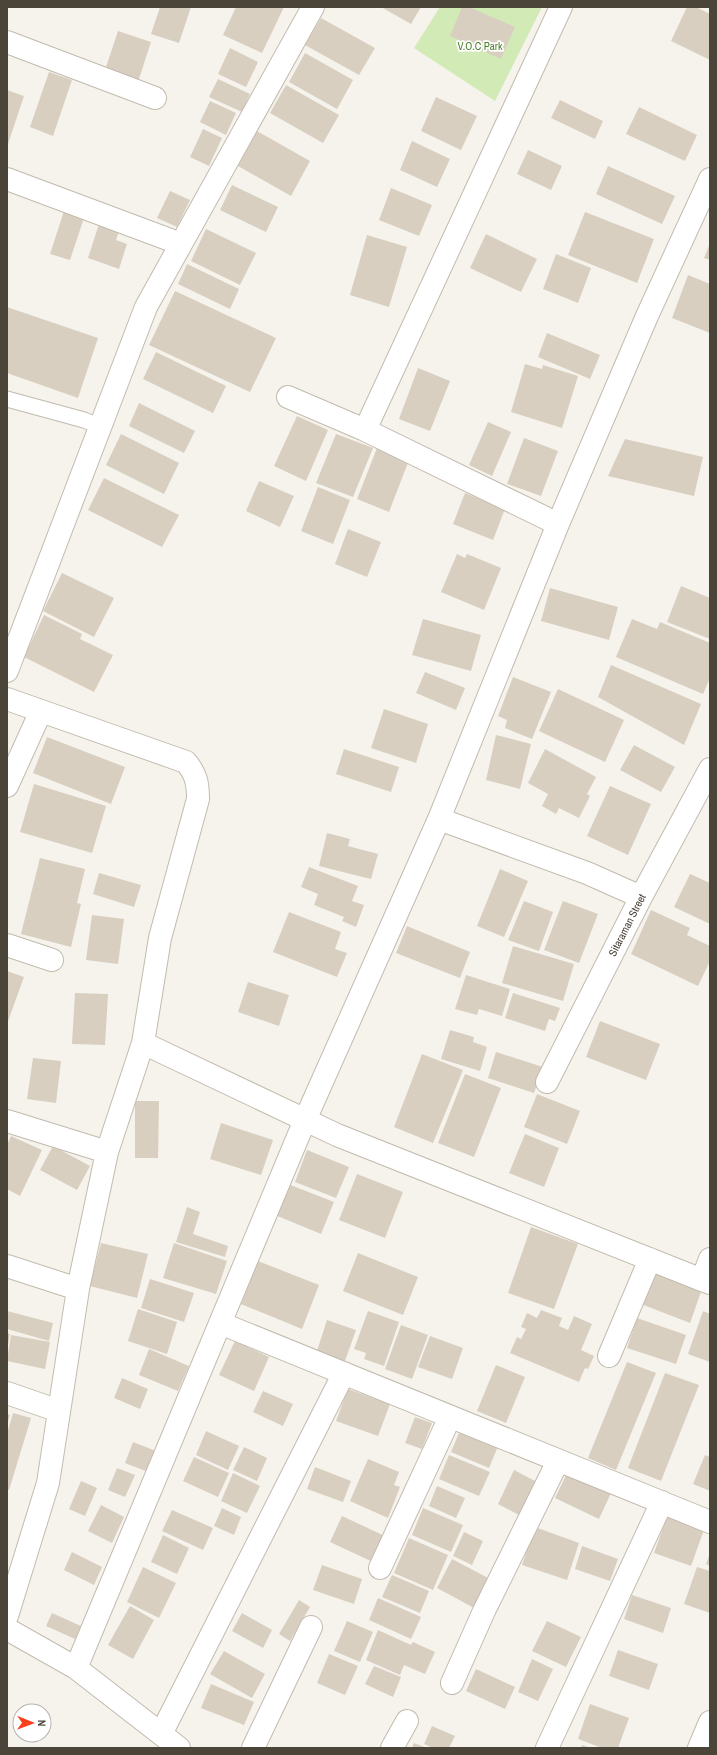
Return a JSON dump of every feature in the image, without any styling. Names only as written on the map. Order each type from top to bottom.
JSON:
[{"type":"street","points":[[7,671],[146,307],[313,7]]},
{"type":"street","points":[[365,430],[561,7]]},
{"type":"street","points":[[7,42],[155,98]]},
{"type":"street","points":[[7,178],[181,244]]},
{"type":"street","points":[[76,1668],[305,1120],[439,819],[558,524],[647,316],[710,179]]},
{"type":"street","points":[[288,398],[365,430],[558,524]]},
{"type":"street","points":[[7,699],[186,762],[194,771],[198,785],[198,799],[160,938],[143,1043],[107,1152],[78,1289],[48,1483],[7,1616]]},
{"type":"street","points":[[7,786],[41,711]]},
{"type":"street","name":"Sitaraman Street","points":[[547,1082],[641,897],[685,818],[710,769]]},
{"type":"street","points":[[439,819],[587,873],[641,897]]},
{"type":"street","points":[[7,945],[52,960]]},
{"type":"street","points":[[143,1043],[337,1134],[706,1281],[710,1259]]},
{"type":"street","points":[[7,1121],[107,1152]]},
{"type":"street","points":[[609,1356],[650,1259]]},
{"type":"street","points":[[7,1266],[78,1289]]},
{"type":"street","points":[[220,1323],[710,1522]]},
{"type":"street","points":[[161,1734],[344,1373]]},
{"type":"street","points":[[7,1393],[59,1411]]},
{"type":"street","points":[[380,1568],[450,1417]]},
{"type":"street","points":[[452,1683],[484,1611],[558,1461]]},
{"type":"street","points":[[547,1748],[662,1502]]},
{"type":"street","points":[[253,1748],[310,1627]]},
{"type":"street","points":[[7,1629],[76,1668],[179,1748]]},
{"type":"street","points":[[392,1748],[407,1720]]},
{"type":"street","points":[[698,1748],[710,1722]]},
{"type":"lane","points":[[7,399],[101,426]]},
{"type":"green space","name":"V.O.C Park","points":[[440,7],[542,7],[495,101],[414,48]]},
{"type":"building","points":[[160,7],[191,7],[179,43],[151,34]]},
{"type":"building","points":[[236,7],[284,7],[262,53],[223,35]]},
{"type":"building","points":[[381,7],[421,7],[411,24]]},
{"type":"building","points":[[462,7],[469,7],[515,27],[501,59],[450,36]]},
{"type":"building","points":[[687,7],[696,7],[710,14],[710,60],[671,41]]},
{"type":"building","points":[[321,18],[375,48],[359,75],[305,45]]},
{"type":"building","points":[[118,31],[151,42],[137,85],[104,73]]},
{"type":"building","points":[[230,48],[258,62],[246,87],[218,74]]},
{"type":"building","points":[[305,53],[353,80],[337,109],[289,82]]},
{"type":"building","points":[[49,72],[72,80],[53,136],[30,127]]},
{"type":"building","points":[[218,79],[250,94],[242,112],[209,97]]},
{"type":"building","points":[[286,85],[339,115],[323,143],[270,113]]},
{"type":"building","points":[[7,90],[24,96],[7,147]]},
{"type":"building","points":[[436,97],[477,116],[461,150],[421,131]]},
{"type":"building","points":[[560,100],[603,121],[595,139],[551,118]]},
{"type":"building","points":[[210,101],[236,113],[226,135],[200,122]]},
{"type":"building","points":[[639,107],[697,135],[685,161],[626,134]]},
{"type":"building","points":[[203,129],[222,138],[209,166],[190,157]]},
{"type":"building","points":[[257,131],[310,161],[291,196],[238,166]]},
{"type":"building","points":[[412,141],[450,159],[437,187],[400,170]]},
{"type":"building","points":[[528,150],[562,166],[551,190],[517,174]]},
{"type":"building","points":[[608,166],[675,196],[662,224],[596,194]]},
{"type":"building","points":[[232,185],[278,207],[266,232],[220,210]]},
{"type":"building","points":[[391,188],[432,205],[419,236],[379,220]]},
{"type":"building","points":[[170,191],[190,200],[177,227],[157,218]]},
{"type":"building","points":[[64,211],[84,218],[70,260],[50,254]]},
{"type":"building","points":[[585,212],[654,239],[637,283],[568,255]]},
{"type":"building","points":[[99,224],[119,231],[116,240],[127,244],[119,269],[88,258]]},
{"type":"building","points":[[206,229],[256,253],[240,285],[191,261]]},
{"type":"building","points":[[486,234],[537,259],[521,292],[470,268]]},
{"type":"building","points":[[367,235],[407,247],[389,307],[350,295]]},
{"type":"building","points":[[710,243],[710,260],[704,258]]},
{"type":"building","points":[[556,254],[591,268],[578,303],[543,289]]},
{"type":"building","points":[[187,264],[239,289],[230,309],[178,284]]},
{"type":"building","points":[[688,275],[710,284],[710,333],[672,318]]},
{"type":"building","points":[[175,291],[276,338],[250,392],[149,345]]},
{"type":"building","points":[[7,307],[98,338],[78,398],[7,373]]},
{"type":"building","points":[[547,333],[600,355],[590,379],[538,357]]},
{"type":"building","points":[[156,352],[226,386],[213,413],[143,379]]},
{"type":"building","points":[[525,364],[542,369],[543,365],[578,376],[562,428],[511,412]]},
{"type":"building","points":[[418,368],[450,381],[430,431],[399,419]]},
{"type":"building","points":[[139,403],[195,431],[184,453],[129,426]]},
{"type":"building","points":[[297,416],[328,430],[306,481],[274,466]]},
{"type":"building","points":[[488,422],[511,432],[492,476],[469,465]]},
{"type":"building","points":[[121,434],[179,463],[164,494],[106,465]]},
{"type":"building","points":[[336,434],[373,448],[353,497],[316,483]]},
{"type":"building","points":[[524,438],[558,451],[541,496],[507,484]]},
{"type":"building","points":[[625,439],[703,457],[694,496],[608,476]]},
{"type":"building","points":[[377,448],[409,460],[389,512],[357,499]]},
{"type":"building","points":[[104,478],[179,515],[162,547],[88,510]]},
{"type":"building","points":[[259,481],[294,496],[280,527],[246,511]]},
{"type":"building","points":[[318,487],[350,500],[333,544],[301,531]]},
{"type":"building","points":[[465,493],[505,509],[493,540],[453,524]]},
{"type":"building","points":[[348,529],[381,542],[367,577],[335,564]]},
{"type":"building","points":[[457,554],[465,558],[467,554],[501,568],[484,610],[441,592]]},
{"type":"building","points":[[62,573],[114,598],[94,637],[43,611]]},
{"type":"building","points":[[681,586],[710,598],[710,639],[667,622]]},
{"type":"building","points":[[550,588],[618,607],[609,640],[541,621]]},
{"type":"building","points":[[44,615],[82,634],[80,639],[113,655],[94,692],[24,657]]},
{"type":"building","points":[[423,619],[481,635],[471,671],[412,655]]},
{"type":"building","points":[[632,619],[657,629],[660,622],[710,643],[710,678],[703,694],[616,657]]},
{"type":"building","points":[[611,665],[701,704],[684,745],[598,697]]},
{"type":"building","points":[[425,672],[465,688],[456,710],[416,693]]},
{"type":"building","points":[[513,677],[551,692],[532,739],[505,728],[507,720],[498,716]]},
{"type":"building","points":[[558,689],[624,720],[605,762],[539,731]]},
{"type":"building","points":[[384,709],[428,724],[416,763],[371,748]]},
{"type":"building","points":[[496,735],[531,744],[520,789],[486,780]]},
{"type":"building","points":[[47,737],[125,767],[111,804],[33,773]]},
{"type":"building","points":[[634,745],[675,767],[661,792],[620,770]]},
{"type":"building","points":[[344,749],[399,767],[391,792],[336,774]]},
{"type":"building","points":[[545,749],[596,777],[587,794],[590,796],[579,818],[559,808],[556,814],[542,806],[548,794],[528,783]]},
{"type":"building","points":[[34,784],[106,806],[92,853],[20,832]]},
{"type":"building","points":[[610,786],[651,804],[628,855],[587,836]]},
{"type":"building","points":[[327,833],[350,839],[348,846],[378,854],[371,879],[319,866]]},
{"type":"building","points":[[40,858],[85,869],[77,903],[81,904],[71,947],[21,934]]},
{"type":"building","points":[[309,867],[358,886],[352,901],[364,905],[356,927],[342,921],[344,917],[314,905],[318,894],[301,887]]},
{"type":"building","points":[[500,869],[528,881],[504,937],[477,926]]},
{"type":"building","points":[[99,873],[141,885],[134,907],[93,894]]},
{"type":"building","points":[[690,874],[710,883],[710,924],[674,907]]},
{"type":"building","points":[[524,901],[553,912],[539,951],[508,940]]},
{"type":"building","points":[[563,901],[598,914],[579,963],[544,950]]},
{"type":"building","points":[[651,910],[690,928],[687,935],[710,946],[710,961],[698,986],[631,954]]},
{"type":"building","points":[[289,912],[341,932],[335,949],[347,953],[337,977],[273,952]]},
{"type":"building","points":[[92,915],[124,919],[118,964],[86,960]]},
{"type":"building","points":[[407,926],[470,952],[460,978],[396,953]]},
{"type":"building","points":[[513,946],[574,964],[563,1001],[502,983]]},
{"type":"building","points":[[7,971],[24,977],[7,1024]]},
{"type":"building","points":[[466,975],[510,989],[502,1016],[479,1009],[477,1015],[455,1009]]},
{"type":"building","points":[[248,982],[289,995],[279,1026],[238,1012]]},
{"type":"building","points":[[75,993],[108,994],[105,1045],[72,1044]]},
{"type":"building","points":[[513,993],[560,1008],[555,1021],[549,1019],[545,1031],[505,1018]]},
{"type":"building","points":[[600,1021],[660,1044],[646,1080],[586,1057]]},
{"type":"building","points":[[450,1030],[474,1037],[473,1042],[487,1047],[480,1071],[441,1059]]},
{"type":"building","points":[[496,1052],[543,1067],[534,1093],[488,1078]]},
{"type":"building","points":[[422,1054],[463,1070],[433,1143],[394,1127]]},
{"type":"building","points":[[33,1058],[61,1061],[56,1103],[27,1099]]},
{"type":"building","points":[[465,1074],[501,1088],[474,1157],[438,1143]]},
{"type":"building","points":[[537,1094],[580,1111],[567,1144],[524,1127]]},
{"type":"building","points":[[135,1101],[159,1101],[158,1158],[135,1158]]},
{"type":"building","points":[[221,1123],[273,1140],[261,1175],[210,1159]]},
{"type":"building","points":[[525,1134],[559,1148],[544,1187],[509,1173]]},
{"type":"building","points":[[11,1136],[42,1150],[20,1196],[7,1189],[7,1145]]},
{"type":"building","points":[[53,1146],[90,1166],[77,1190],[40,1170]]},
{"type":"building","points":[[307,1150],[349,1167],[336,1198],[295,1182]]},
{"type":"building","points":[[357,1174],[403,1192],[385,1238],[339,1220]]},
{"type":"building","points":[[288,1184],[334,1202],[321,1234],[275,1215]]},
{"type":"building","points":[[187,1207],[200,1212],[193,1234],[228,1246],[225,1257],[176,1242]]},
{"type":"building","points":[[531,1227],[578,1244],[554,1309],[508,1293]]},
{"type":"building","points":[[101,1243],[148,1254],[137,1298],[90,1286]]},
{"type":"building","points":[[174,1243],[227,1261],[216,1294],[163,1278]]},
{"type":"building","points":[[358,1253],[418,1277],[403,1315],[343,1291]]},
{"type":"building","points":[[258,1261],[319,1285],[302,1329],[241,1304]]},
{"type":"building","points":[[654,1271],[702,1289],[690,1323],[641,1304]]},
{"type":"building","points":[[150,1279],[194,1293],[184,1322],[141,1308]]},
{"type":"building","points":[[138,1309],[177,1322],[167,1354],[128,1341]]},
{"type":"building","points":[[541,1310],[562,1318],[559,1326],[568,1330],[574,1316],[592,1324],[581,1350],[594,1356],[588,1369],[585,1368],[579,1382],[510,1353],[517,1337],[521,1339],[526,1329],[521,1327],[527,1313],[537,1318]]},
{"type":"building","points":[[7,1311],[53,1323],[49,1341],[7,1329]]},
{"type":"building","points":[[368,1311],[399,1322],[384,1366],[364,1359],[366,1353],[354,1349]]},
{"type":"building","points":[[703,1311],[710,1314],[710,1362],[688,1354]]},
{"type":"building","points":[[637,1318],[686,1335],[676,1364],[627,1348]]},
{"type":"building","points":[[327,1320],[356,1330],[345,1361],[317,1351]]},
{"type":"building","points":[[401,1325],[428,1335],[412,1379],[385,1369]]},
{"type":"building","points":[[7,1333],[10,1334],[8,1345],[7,1344]]},
{"type":"building","points":[[11,1335],[50,1342],[45,1369],[7,1361]]},
{"type":"building","points":[[430,1336],[463,1348],[452,1379],[418,1367]]},
{"type":"building","points":[[235,1341],[269,1357],[254,1391],[219,1375]]},
{"type":"building","points":[[149,1349],[189,1366],[178,1391],[139,1375]]},
{"type":"building","points":[[627,1362],[656,1373],[616,1470],[588,1458]]},
{"type":"building","points":[[496,1365],[525,1377],[506,1423],[477,1411]]},
{"type":"building","points":[[665,1373],[699,1385],[661,1481],[628,1468]]},
{"type":"building","points":[[122,1378],[148,1389],[140,1409],[114,1398]]},
{"type":"building","points":[[348,1389],[390,1404],[378,1436],[336,1421]]},
{"type":"building","points":[[263,1391],[293,1404],[283,1426],[253,1412]]},
{"type":"building","points":[[13,1413],[31,1418],[9,1490],[7,1490],[7,1434]]},
{"type":"building","points":[[7,1414],[10,1415],[7,1425]]},
{"type":"building","points":[[415,1417],[432,1423],[422,1449],[405,1443]]},
{"type":"building","points":[[461,1428],[499,1444],[489,1468],[451,1452]]},
{"type":"building","points":[[206,1431],[239,1446],[228,1470],[196,1455]]},
{"type":"building","points":[[133,1442],[156,1451],[148,1472],[125,1463]]},
{"type":"building","points":[[244,1447],[267,1458],[257,1481],[233,1470]]},
{"type":"building","points":[[449,1455],[490,1472],[479,1496],[439,1479]]},
{"type":"building","points":[[705,1455],[710,1457],[710,1491],[693,1484]]},
{"type":"building","points":[[194,1457],[229,1473],[218,1497],[183,1481]]},
{"type":"building","points":[[368,1459],[399,1472],[394,1485],[400,1487],[388,1518],[350,1501]]},
{"type":"building","points":[[315,1467],[351,1481],[343,1502],[307,1489]]},
{"type":"building","points":[[117,1468],[135,1475],[125,1497],[108,1490]]},
{"type":"building","points":[[569,1469],[612,1491],[599,1519],[555,1498]]},
{"type":"building","points":[[514,1470],[537,1482],[521,1516],[498,1504]]},
{"type":"building","points":[[233,1473],[260,1486],[247,1513],[221,1501]]},
{"type":"building","points":[[81,1481],[97,1488],[85,1516],[69,1509]]},
{"type":"building","points":[[437,1486],[465,1498],[456,1518],[429,1506]]},
{"type":"building","points":[[101,1505],[124,1517],[112,1543],[88,1531]]},
{"type":"building","points":[[222,1508],[241,1517],[234,1535],[214,1526]]},
{"type":"building","points":[[423,1508],[463,1525],[451,1552],[412,1535]]},
{"type":"building","points":[[172,1510],[213,1528],[203,1550],[162,1531]]},
{"type":"building","points":[[668,1514],[705,1527],[691,1566],[654,1553]]},
{"type":"building","points":[[342,1516],[387,1537],[375,1563],[330,1542]]},
{"type":"building","points":[[535,1527],[579,1543],[567,1580],[522,1565]]},
{"type":"building","points":[[464,1532],[483,1541],[472,1565],[453,1556]]},
{"type":"building","points":[[163,1535],[189,1548],[177,1574],[151,1562]]},
{"type":"building","points":[[409,1538],[448,1555],[433,1590],[394,1573]]},
{"type":"building","points":[[582,1546],[618,1559],[610,1581],[575,1569]]},
{"type":"building","points":[[72,1552],[102,1567],[94,1585],[64,1570]]},
{"type":"building","points":[[710,1553],[710,1566],[706,1564]]},
{"type":"building","points":[[452,1559],[492,1580],[476,1609],[437,1588]]},
{"type":"building","points":[[322,1565],[362,1579],[354,1604],[313,1590]]},
{"type":"building","points":[[143,1567],[176,1583],[159,1618],[127,1602]]},
{"type":"building","points":[[697,1567],[710,1571],[710,1613],[684,1604]]},
{"type":"building","points":[[392,1575],[429,1591],[420,1613],[382,1597]]},
{"type":"building","points":[[632,1595],[671,1608],[663,1633],[624,1619]]},
{"type":"building","points":[[378,1598],[421,1617],[411,1639],[369,1620]]},
{"type":"building","points":[[299,1600],[310,1607],[290,1641],[279,1634]]},
{"type":"building","points":[[130,1606],[154,1620],[133,1659],[108,1645]]},
{"type":"building","points":[[52,1613],[81,1626],[75,1639],[46,1626]]},
{"type":"building","points":[[242,1613],[272,1630],[263,1648],[232,1631]]},
{"type":"building","points":[[347,1621],[373,1632],[360,1662],[334,1651]]},
{"type":"building","points":[[547,1621],[581,1637],[566,1667],[532,1651]]},
{"type":"building","points":[[378,1630],[411,1645],[413,1642],[435,1652],[425,1674],[404,1665],[400,1675],[366,1660]]},
{"type":"building","points":[[618,1650],[658,1664],[649,1690],[609,1676]]},
{"type":"building","points":[[224,1651],[265,1674],[252,1698],[210,1674]]},
{"type":"building","points":[[329,1654],[358,1666],[345,1695],[317,1683]]},
{"type":"building","points":[[532,1659],[553,1669],[538,1701],[518,1692]]},
{"type":"building","points":[[374,1666],[401,1677],[393,1697],[365,1684]]},
{"type":"building","points":[[476,1669],[515,1687],[505,1709],[466,1691]]},
{"type":"building","points":[[211,1684],[254,1702],[244,1725],[201,1708]]},
{"type":"building","points":[[590,1704],[629,1718],[618,1748],[602,1748],[578,1739]]},
{"type":"building","points":[[432,1726],[455,1736],[449,1748],[433,1748],[424,1744]]},
{"type":"building","points":[[414,1743],[427,1748],[412,1748]]},
{"type":"building","points":[[582,1745],[591,1748],[581,1748]]}]
